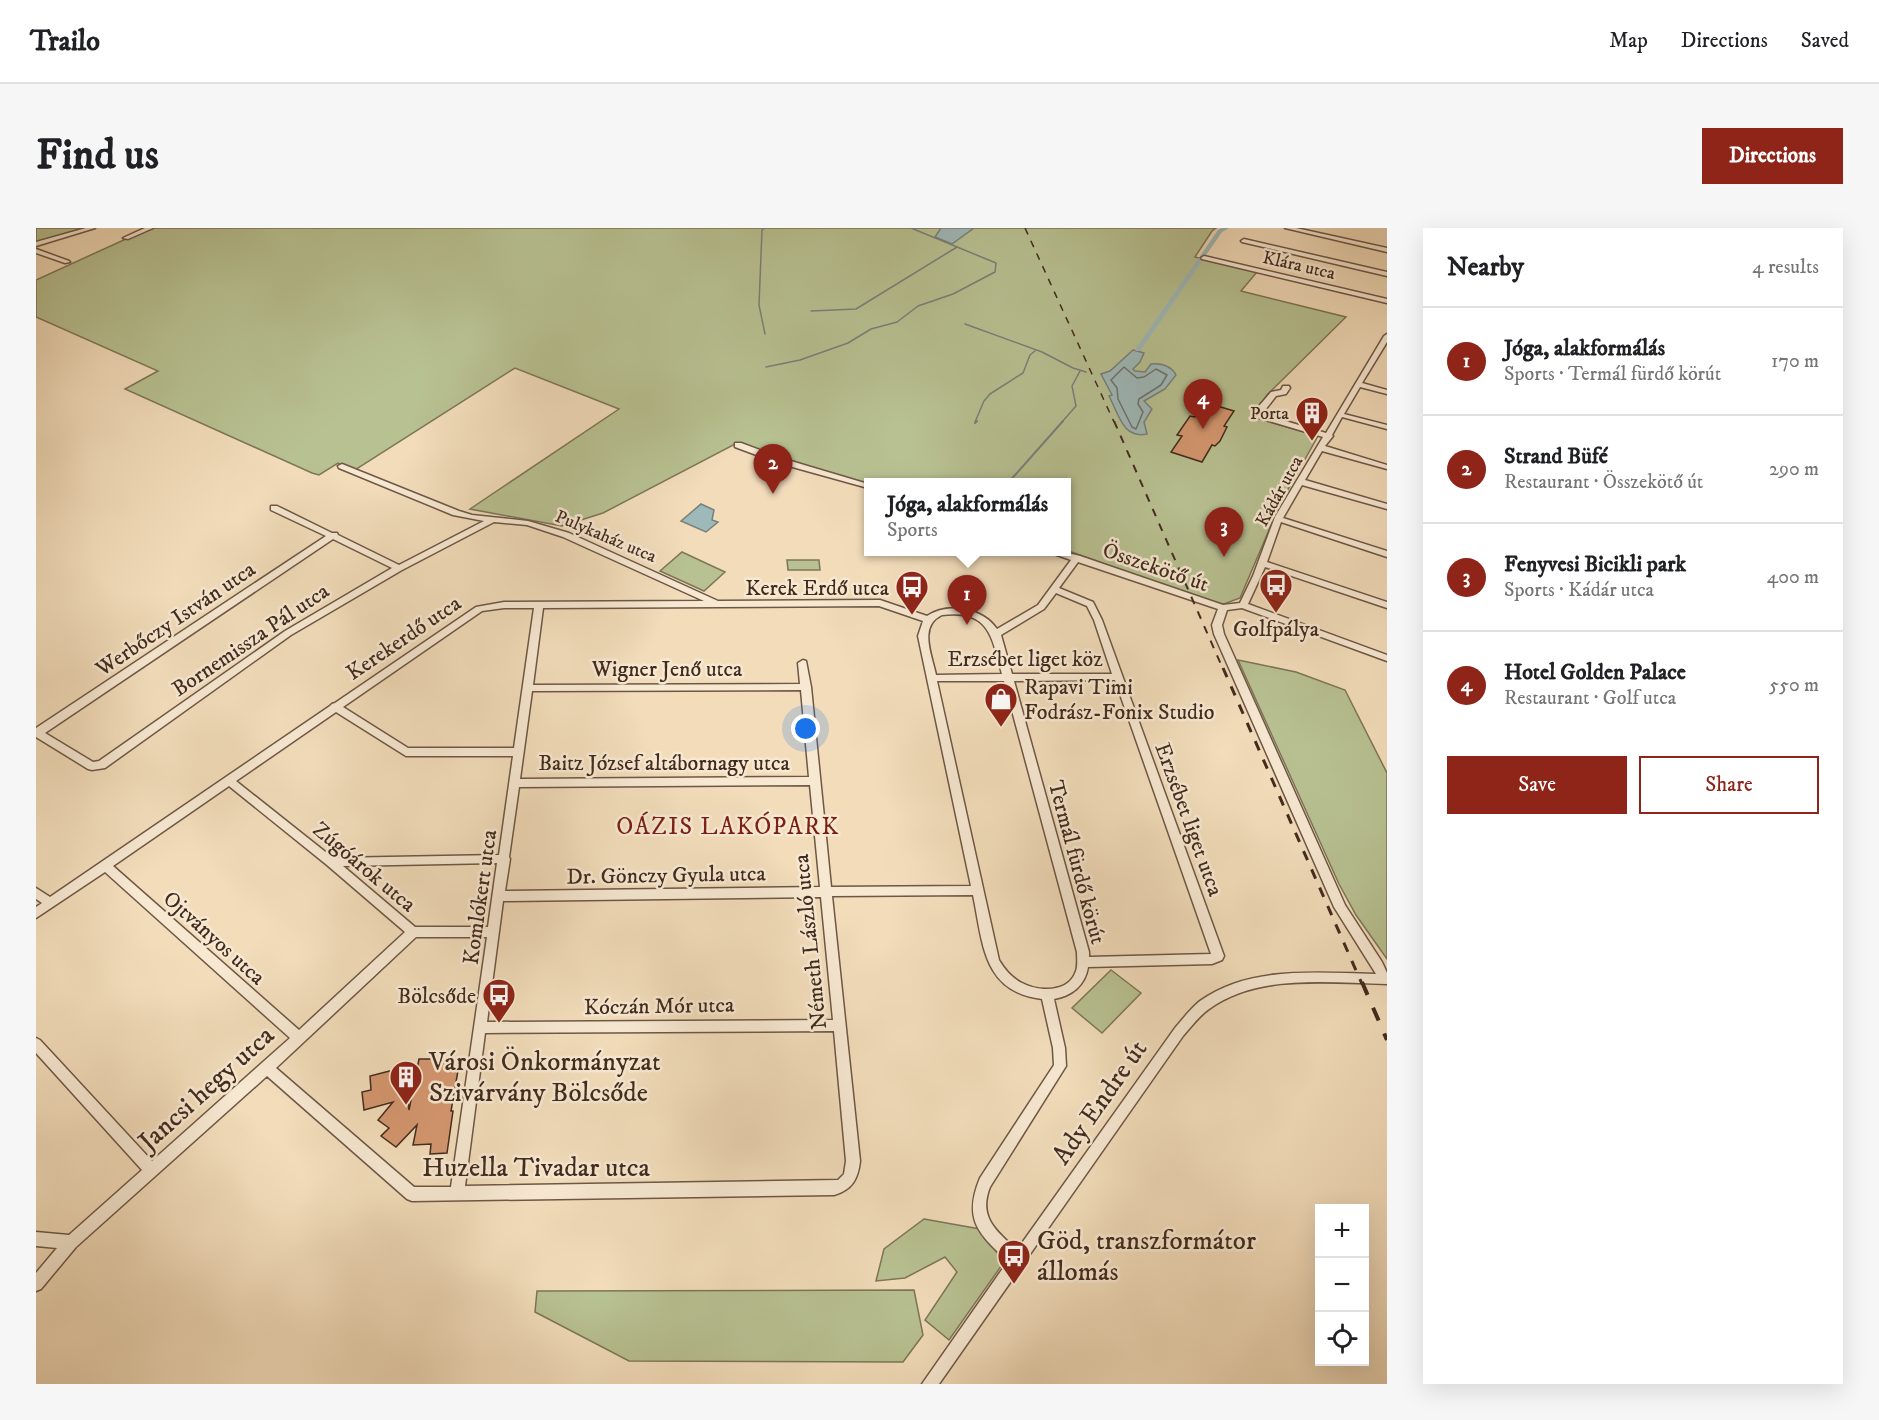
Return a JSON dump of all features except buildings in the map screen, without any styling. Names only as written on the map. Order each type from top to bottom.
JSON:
[{"type":"street","points":[[36,244],[92,228]]},
{"type":"street","points":[[126,228],[141,232]]},
{"type":"street","points":[[126,238],[150,228]]},
{"type":"street","points":[[1288,228],[1387,250]]},
{"type":"street","points":[[1244,241],[1387,274]]},
{"type":"street","points":[[36,251],[67,262]]},
{"type":"street","name":"Klára utca","points":[[1204,258],[1387,301]]},
{"type":"street","name":"Kádár utca","points":[[1244,605],[1279,519],[1387,336]]},
{"type":"street","points":[[1376,356],[1387,359]]},
{"type":"street","points":[[1358,384],[1387,392]]},
{"type":"street","points":[[1286,388],[1283,392],[1274,394],[1258,412],[1259,415],[1329,436]]},
{"type":"street","points":[[1341,415],[1387,427]]},
{"type":"street","points":[[738,445],[781,461],[864,485]]},
{"type":"street","points":[[1322,448],[1387,467]]},
{"type":"street","name":"Pulykaház utca","points":[[342,466],[456,513],[528,523],[567,535],[717,604]]},
{"type":"street","points":[[1302,482],[1387,507]]},
{"type":"street","points":[[274,508],[399,568]]},
{"type":"street","name":"Bornemissza Pál utca","points":[[37,732],[92,766],[101,765],[288,633],[399,568],[493,519]]},
{"type":"street","points":[[1279,519],[1387,554]]},
{"type":"street","name":"Werbőczy István utca","points":[[37,732],[334,536]]},
{"type":"street","name":"Összekötő út","points":[[1070,556],[1223,608],[1244,605]]},
{"type":"street","points":[[1018,1260],[988,1232],[982,1222],[978,1202],[985,1183],[1060,1066],[1059,1048],[1047,996],[1020,990],[1007,982],[997,970],[977,890],[923,636],[924,626],[928,620],[939,613],[963,612],[984,620],[996,634],[1041,607],[1056,590],[1077,558]]},
{"type":"street","points":[[1262,563],[1387,605]]},
{"type":"street","name":"Erzsébet liget utca","points":[[1056,590],[1090,604],[1218,956],[1212,959],[1084,962]]},
{"type":"street","name":"Kerekerdő utca","points":[[36,914],[479,609],[504,605],[880,603],[928,620]]},
{"type":"street","name":"Komlókert utca","points":[[457,1193],[539,605]]},
{"type":"street","points":[[1244,605],[1387,658]]},
{"type":"street","points":[[1223,608],[1217,625],[1219,634],[1340,907],[1385,979]]},
{"type":"street","name":"Termál fürdő körút","points":[[996,634],[1083,952],[1082,974],[1074,985],[1060,993],[1047,996]]},
{"type":"street","name":"Németh László utca","points":[[803,663],[852,1161],[849,1180]]},
{"type":"street","name":"Erzsébet liget köz","points":[[932,678],[1117,677]]},
{"type":"street","name":"Wigner Jenő utca","points":[[528,688],[806,687]]},
{"type":"street","points":[[335,706],[406,752],[519,752]]},
{"type":"street","name":"Zúgóárok utca","points":[[228,780],[332,862],[413,932],[494,932]]},
{"type":"street","name":"Baitz József altábornagy utca","points":[[515,783],[814,781]]},
{"type":"street","points":[[332,862],[505,859]]},
{"type":"street","name":"Ojtványos utca","points":[[106,866],[298,1037]]},
{"type":"street","name":"Dr. Gönczy Gyula utca","points":[[500,896],[977,890]]},
{"type":"street","points":[[36,893],[50,903]]},
{"type":"street","name":"Jancsi hegy utca","points":[[36,1284],[71,1242],[267,1068],[413,932]]},
{"type":"street","name":"Ady Endre út","points":[[930,1384],[1179,1032],[1207,1004],[1231,991],[1253,983],[1385,979]]},
{"type":"street","name":"Kóczán Mór utca","points":[[480,1028],[839,1025]]},
{"type":"street","points":[[36,1044],[152,1170]]},
{"type":"street","name":"Huzella Tivadar utca","points":[[267,1068],[412,1194],[834,1188],[844,1185],[849,1180]]},
{"type":"street","points":[[36,1239],[71,1242]]},
{"type":"green space","points":[[36,228],[84,228],[36,242]]},
{"type":"green space","points":[[150,228],[1216,228],[1195,257],[1257,272],[1241,291],[1346,317],[1267,395],[1252,417],[1318,436],[1281,502],[1240,598],[1224,604],[1211,602],[1071,552],[1071,478],[864,478],[864,485],[735,444],[603,513],[562,526],[470,509],[619,409],[515,368],[355,470],[338,463],[319,475],[125,389],[158,371],[36,317],[36,280]]},
{"type":"green space","points":[[682,552],[725,572],[704,591],[660,571]]},
{"type":"green space","points":[[787,560],[819,560],[820,570],[788,570]]},
{"type":"green space","points":[[1238,660],[1296,672],[1345,690],[1387,773],[1387,959],[1356,915],[1339,884]]},
{"type":"green space","points":[[1111,970],[1141,993],[1102,1033],[1072,1008]]},
{"type":"green space","points":[[924,1219],[980,1229],[1004,1262],[949,1340],[925,1320],[957,1272],[945,1257],[905,1278],[876,1281],[884,1249]]},
{"type":"green space","points":[[914,1290],[923,1335],[903,1362],[629,1361],[535,1312],[537,1291]]},
{"type":"water","points":[[941,228],[974,228],[952,244],[935,237]]},
{"type":"water","points":[[1133,350],[1144,353],[1140,362],[1133,369],[1135,371],[1145,372],[1151,364],[1158,364],[1169,367],[1176,375],[1165,389],[1144,401],[1152,409],[1144,422],[1147,434],[1139,435],[1127,429],[1119,418],[1109,396],[1112,395],[1101,374],[1110,371]]},
{"type":"water","points":[[701,504],[714,510],[712,520],[718,522],[706,532],[681,521]]},
{"type":"waterway","points":[[765,228],[762,230],[759,305],[765,334]]},
{"type":"waterway","points":[[766,367],[800,360],[848,343],[871,329],[897,322],[918,306],[953,294],[995,272],[996,263],[911,228]]},
{"type":"waterway","points":[[1138,350],[1220,231],[1226,228]]},
{"type":"waterway","points":[[811,311],[856,309],[957,247]]},
{"type":"waterway","points":[[965,324],[1042,352],[1086,372]]},
{"type":"waterway","points":[[975,422],[984,401],[990,394],[1023,373],[1030,355],[1035,351]]},
{"type":"waterway","points":[[1062,422],[1076,406],[1072,386],[1080,371]]},
{"type":"waterway","points":[[1012,478],[1063,421]]},
{"type":"railway","points":[[1025,228],[1114,422]]},
{"type":"railway","points":[[1114,421],[1223,669]]},
{"type":"railway","points":[[1223,668],[1362,984]]},
{"type":"railway","points":[[1362,982],[1387,1040]]},
{"type":"place","name":"Hotel Golden Palace","points":[[1203,429]]},
{"type":"place","name":"Porta","points":[[1312,442]]},
{"type":"place","name":"Strand Büfé","points":[[773,494]]},
{"type":"place","name":"Fenyvesi Bicikli park","points":[[1224,557]]},
{"type":"place","name":"Golfpálya","points":[[1276,614]]},
{"type":"place","name":"Kerek Erdő utca","points":[[912,616]]},
{"type":"place","name":"Jóga, alakformálás","points":[[967,625]]},
{"type":"place","name":"Rapavi Timi Fodrász-Fonix Studio","points":[[1001,728]]},
{"type":"place","name":"Bölcsőde","points":[[499,1024]]},
{"type":"place","name":"Városi Önkormányzat Szivárvány Bölcsőde","points":[[406,1106]]},
{"type":"place","name":"Göd, transzformátor állomás","points":[[1014,1285]]},
{"type":"district","name":"OÁZIS LAKÓPARK","points":[[728,826]]}]
